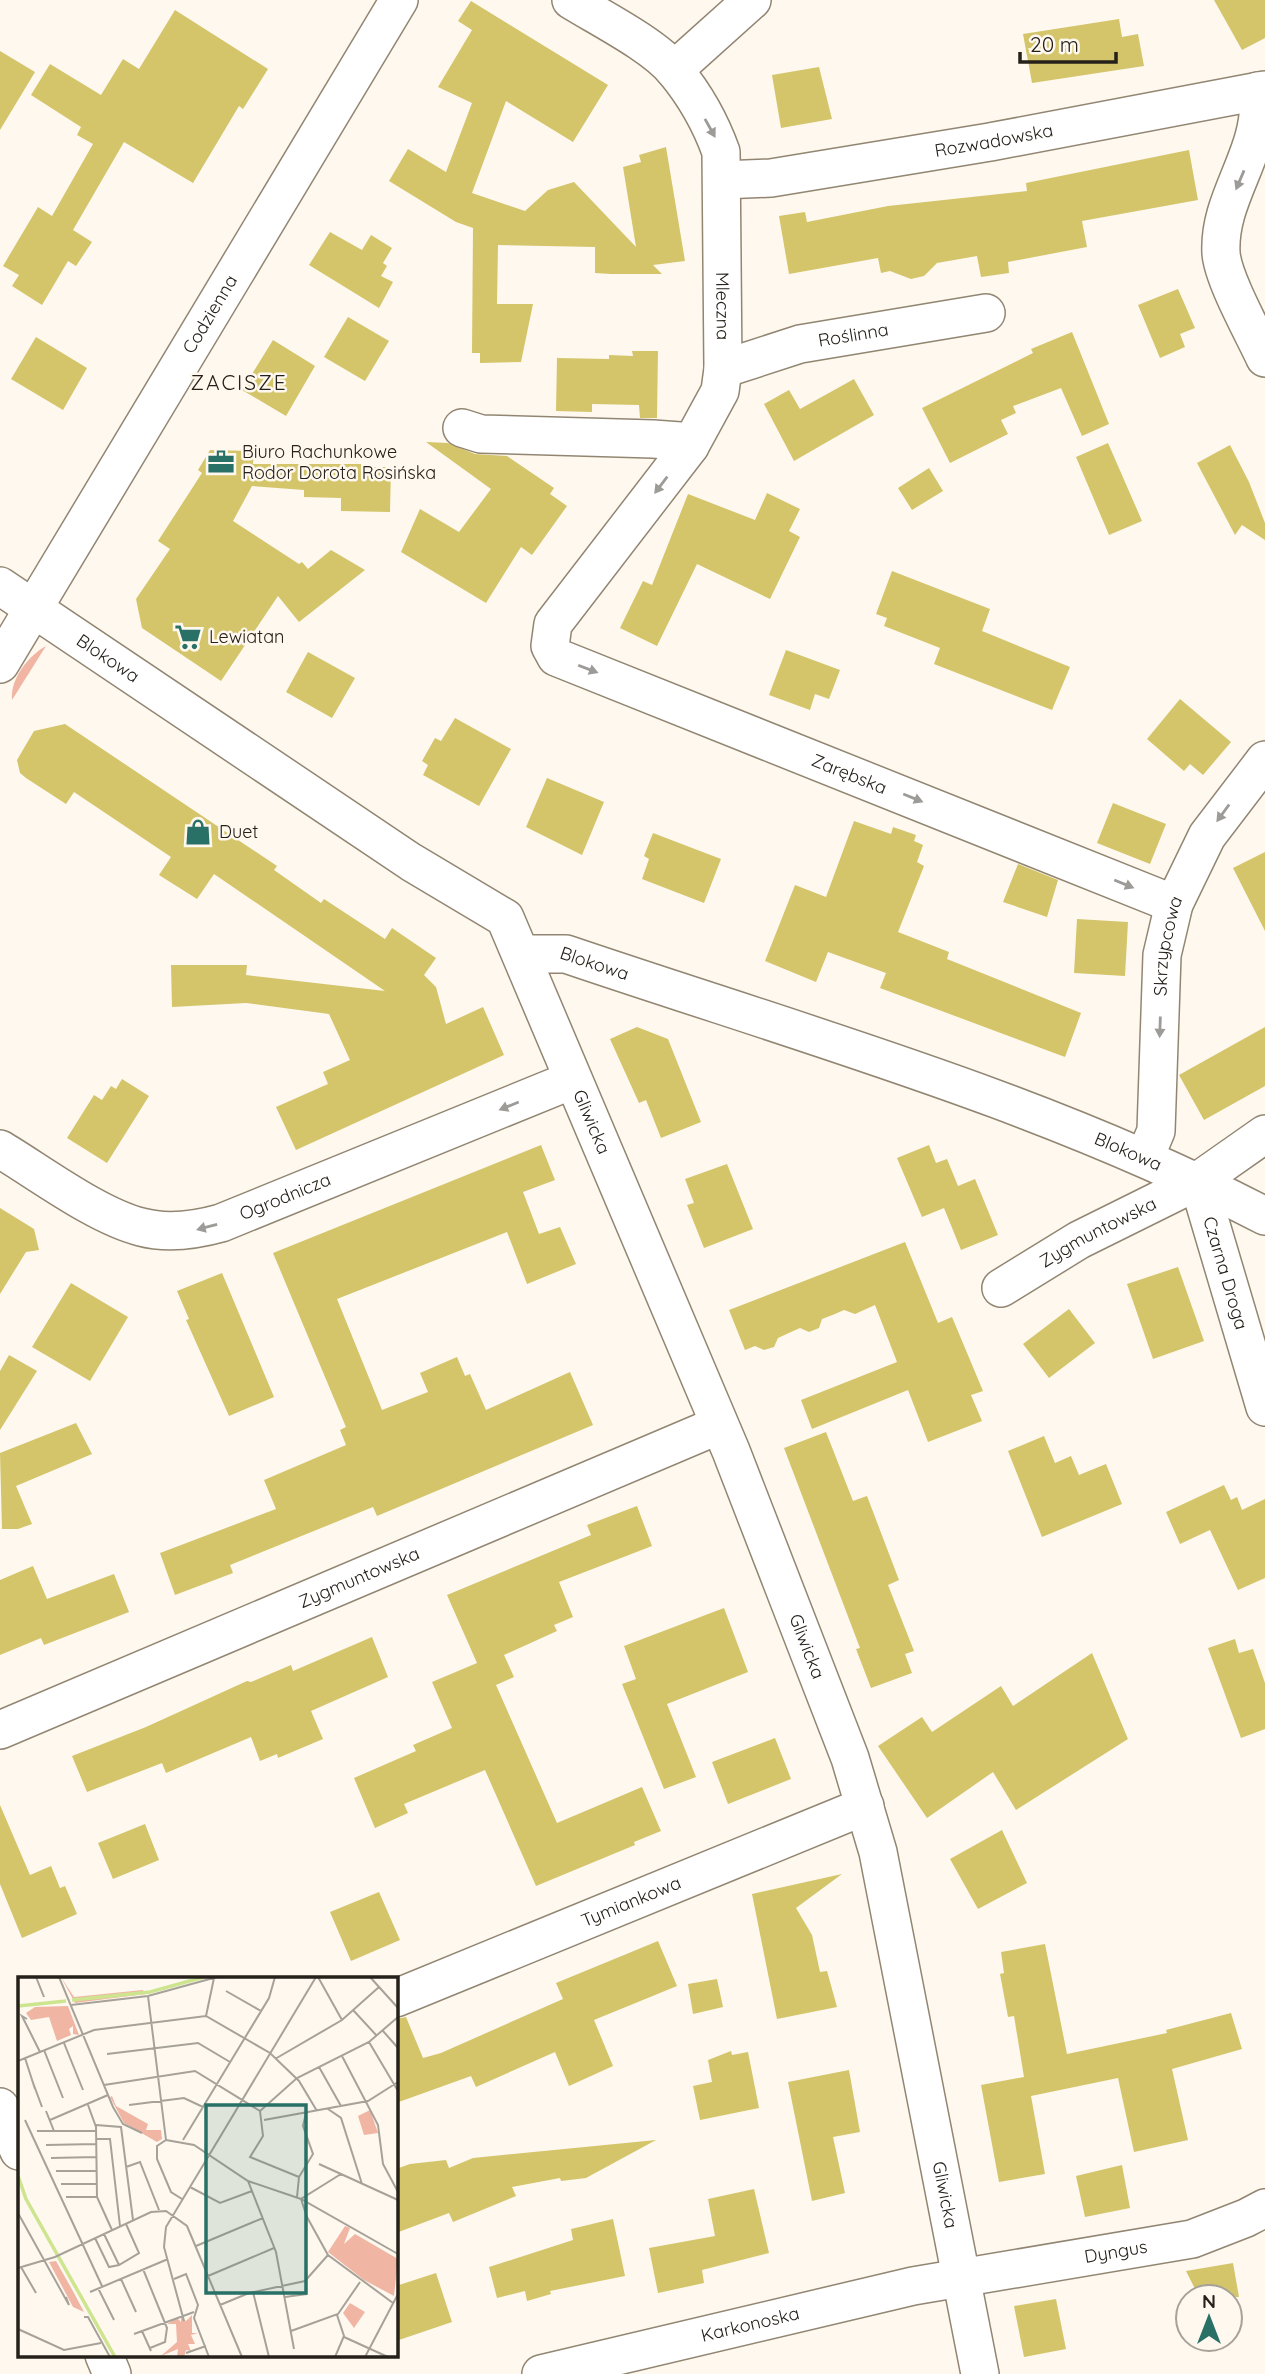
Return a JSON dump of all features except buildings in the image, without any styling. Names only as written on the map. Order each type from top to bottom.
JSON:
[{"type":"street","name":"Codzienna","points":[[0,664],[399,0]]},
{"type":"street","name":"Mleczna","points":[[553,624],[690,446],[720,391],[723,369],[721,152],[714,132],[674,70],[632,37],[571,0]]},
{"type":"street","points":[[674,70],[752,0]]},
{"type":"street","points":[[1262,90],[1257,134],[1225,219],[1222,256],[1265,358]]},
{"type":"street","name":"Rozwadowska","points":[[722,180],[771,178],[962,146],[1262,90]]},
{"type":"street","name":"Roślinna","points":[[723,369],[800,344],[986,313]]},
{"type":"street","points":[[462,428],[481,434],[653,439],[680,441],[690,446]]},
{"type":"street","name":"Blokowa","points":[[0,586],[411,862],[505,918],[522,954],[566,954],[969,1088],[1145,1157],[1265,1216]]},
{"type":"street","name":"Zarębska","points":[[553,624],[550,646],[556,656],[1174,904]]},
{"type":"street","name":"Skrzypcowa","points":[[1145,1157],[1156,1131],[1163,955],[1174,904],[1207,836],[1265,760]]},
{"type":"street","name":"Gliwicka","points":[[522,954],[572,1080],[719,1425],[845,1746],[865,1806],[878,1852],[980,2374]]},
{"type":"street","name":"Ogrodnicza","points":[[0,1149],[114,1217],[142,1228],[196,1230],[233,1218],[572,1080]]},
{"type":"street","name":"Zygmuntowska","points":[[1000,1288],[1079,1240],[1198,1181],[1265,1134]]},
{"type":"street","name":"Czarna Droga","points":[[1198,1181],[1265,1407]]},
{"type":"street","name":"Zygmuntowska","points":[[0,1730],[719,1425]]},
{"type":"street","name":"Tymiankowa","points":[[397,1998],[865,1806]]},
{"type":"street","points":[[0,2106],[18,2149]]},
{"type":"street","name":"Dyngus","points":[[961,2278],[1192,2239],[1265,2208]]},
{"type":"street","name":"Karkonoska","points":[[541,2374],[595,2368],[961,2278]]},
{"type":"street","points":[[104,2356],[112,2374]]},
{"type":"shaded area","points":[[46,646],[12,700],[17,676],[33,656]]},
{"type":"place","name":"Biuro Rachunkowe Rodor Dorota Rosińska","points":[[221,462]]},
{"type":"place","name":"Lewiatan","points":[[188,637]]},
{"type":"place","name":"Duet","points":[[198,832]]},
{"type":"district","name":"ZACISZE","points":[[239,383]]}]
